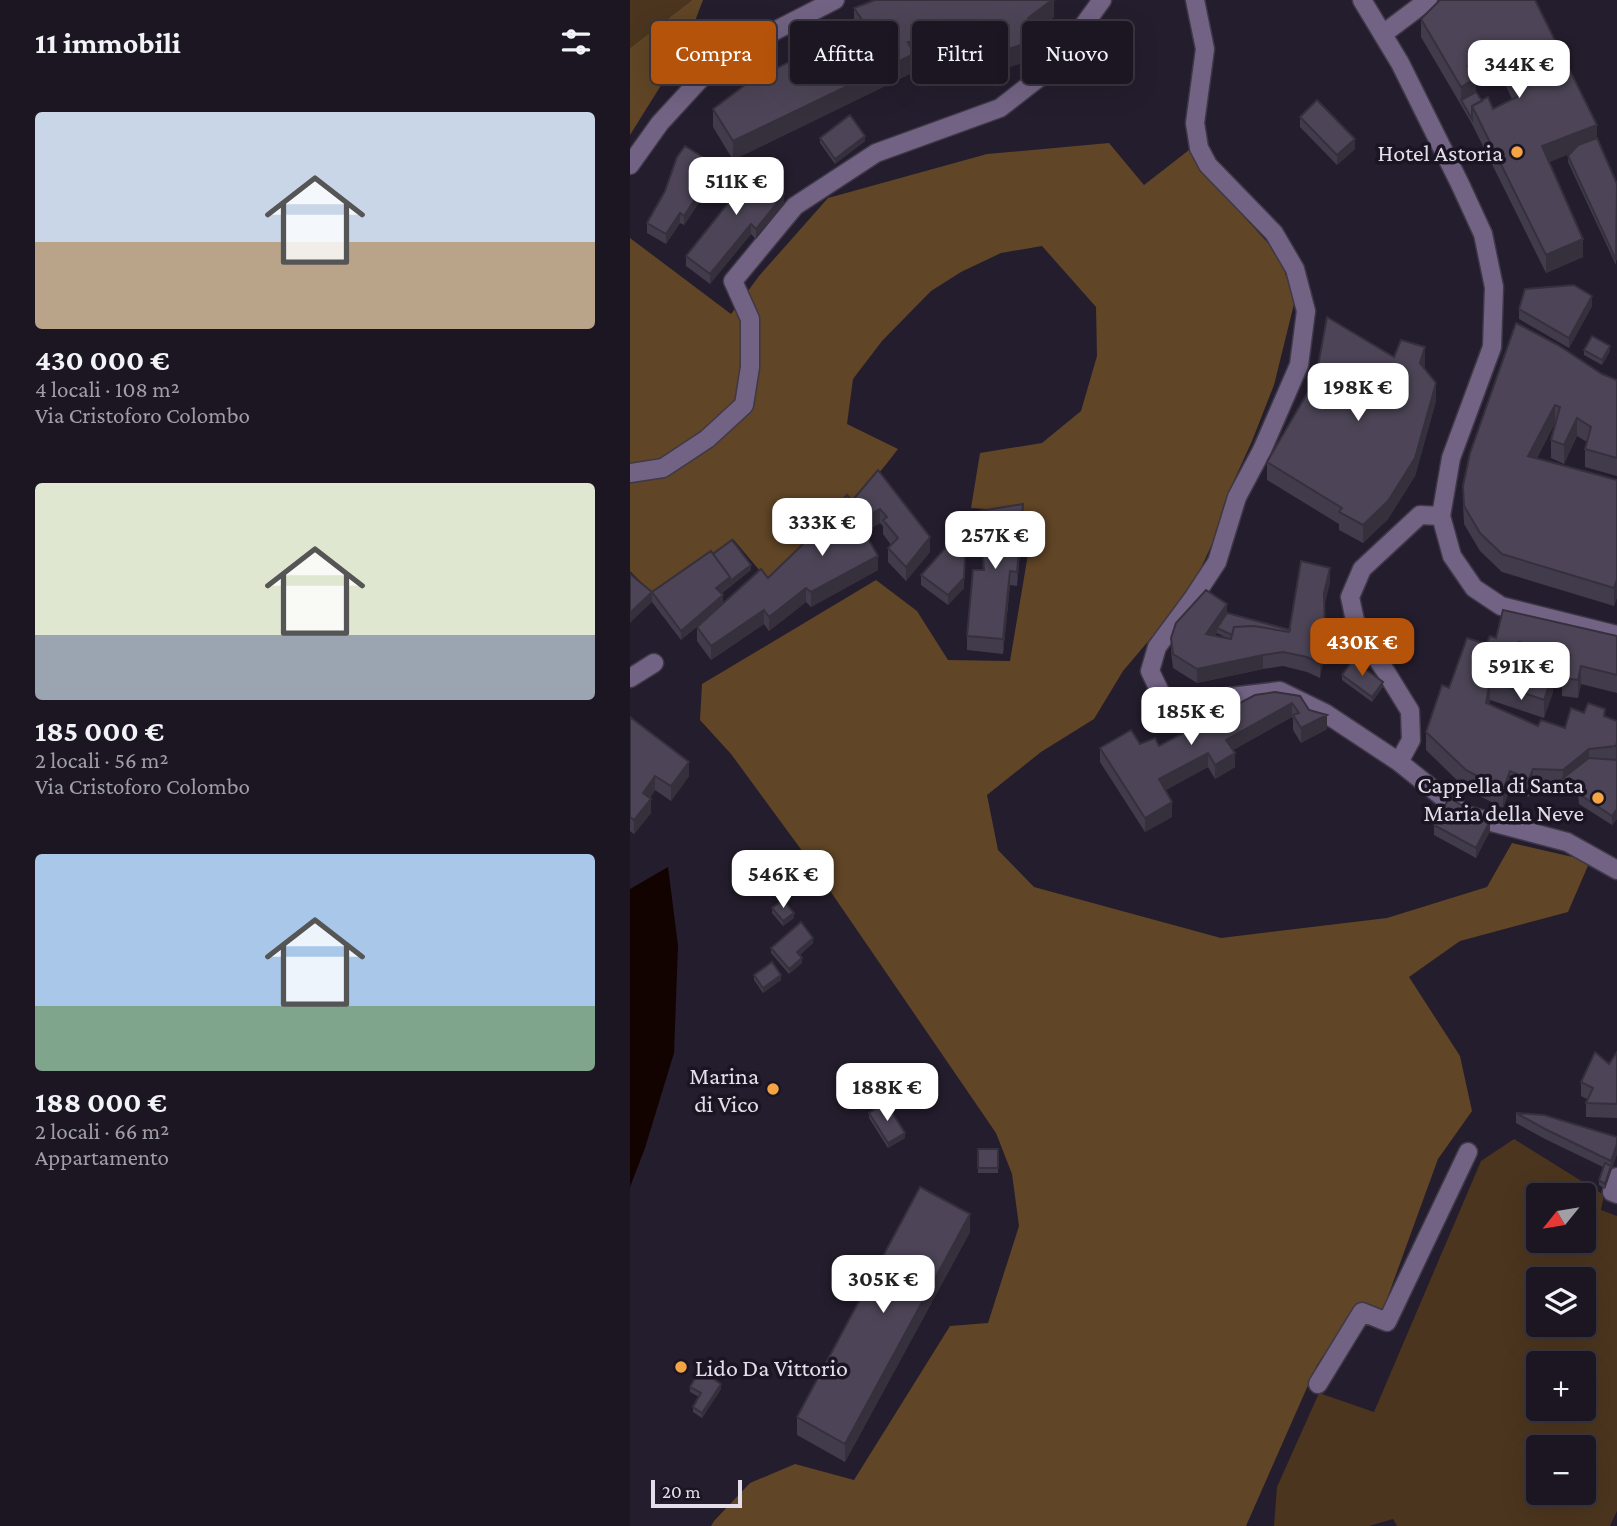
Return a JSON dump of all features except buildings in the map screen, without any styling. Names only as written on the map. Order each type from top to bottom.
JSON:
[{"type":"street","points":[[630,165],[660,123],[706,73],[757,40],[835,0]]},
{"type":"street","points":[[630,473],[663,468],[707,439],[744,405],[750,367],[750,319],[733,281],[795,206],[876,153],[1000,108],[1054,66],[1102,0]]},
{"type":"street","points":[[1195,0],[1205,49],[1195,123],[1199,148],[1208,165],[1274,233],[1295,269],[1306,311],[1299,365],[1262,450],[1237,497],[1217,562],[1157,647],[1150,671],[1162,696],[1187,702],[1280,691],[1325,713],[1399,762],[1465,814],[1567,842],[1617,870]]},
{"type":"street","points":[[1362,0],[1400,63],[1483,234],[1494,287],[1492,347],[1451,458],[1441,516],[1452,556],[1474,588],[1501,606],[1617,635]]},
{"type":"street","points":[[1383,34],[1428,0]]},
{"type":"street","points":[[1399,762],[1411,740],[1410,712],[1357,630],[1350,597],[1362,569],[1420,515],[1441,516]]},
{"type":"street","points":[[630,678],[654,663]]},
{"type":"street","points":[[1318,1384],[1362,1312],[1387,1322],[1468,1152]]},
{"type":"shaded area","points":[[630,0],[692,0],[665,21],[651,21],[651,32],[630,48]]},
{"type":"shaded area","points":[[692,0],[703,0],[695,21],[665,21]]},
{"type":"shaded area","points":[[651,32],[651,84],[662,84],[630,135],[630,48]]},
{"type":"shaded area","points":[[1109,143],[1144,185],[1189,150],[1228,199],[1278,254],[1295,300],[1274,385],[1226,498],[1212,544],[1190,592],[1123,671],[1094,719],[1041,752],[987,795],[998,850],[1034,887],[1221,938],[1387,918],[1487,887],[1512,843],[1590,861],[1568,912],[1460,941],[1409,977],[1460,1056],[1472,1111],[1438,1159],[1383,1310],[1359,1302],[1317,1365],[1246,1526],[711,1526],[750,1483],[795,1464],[854,1480],[950,1326],[988,1323],[1019,1226],[1012,1174],[996,1133],[811,863],[731,754],[700,720],[702,684],[876,580],[917,611],[948,660],[1010,661],[1027,560],[1031,512],[971,508],[980,453],[1042,443],[1081,411],[1097,356],[1096,307],[1042,246],[1001,253],[961,272],[931,291],[882,341],[853,379],[847,424],[898,449],[853,502],[770,583],[733,539],[653,594],[630,571],[630,238],[731,314],[759,276],[828,198],[987,154]]},
{"type":"shaded area","points":[[668,867],[678,946],[674,1053],[630,1187],[630,889]]},
{"type":"shaded area","points":[[1514,1139],[1585,1183],[1526,1183],[1526,1253],[1596,1253],[1596,1190],[1604,1195],[1601,1210],[1617,1216],[1617,1511],[1610,1526],[1397,1526],[1393,1519],[1369,1526],[1274,1526],[1277,1487],[1319,1393],[1374,1412],[1481,1161]]},
{"type":"place","name":"Hotel Astoria","points":[[1517,152]]},
{"type":"place","name":"Cappella di Santa Maria della Neve","points":[[1598,798]]},
{"type":"place","name":"Marina di Vico","points":[[773,1089]]},
{"type":"place","name":"Lido Da Vittorio","points":[[681,1367]]}]
